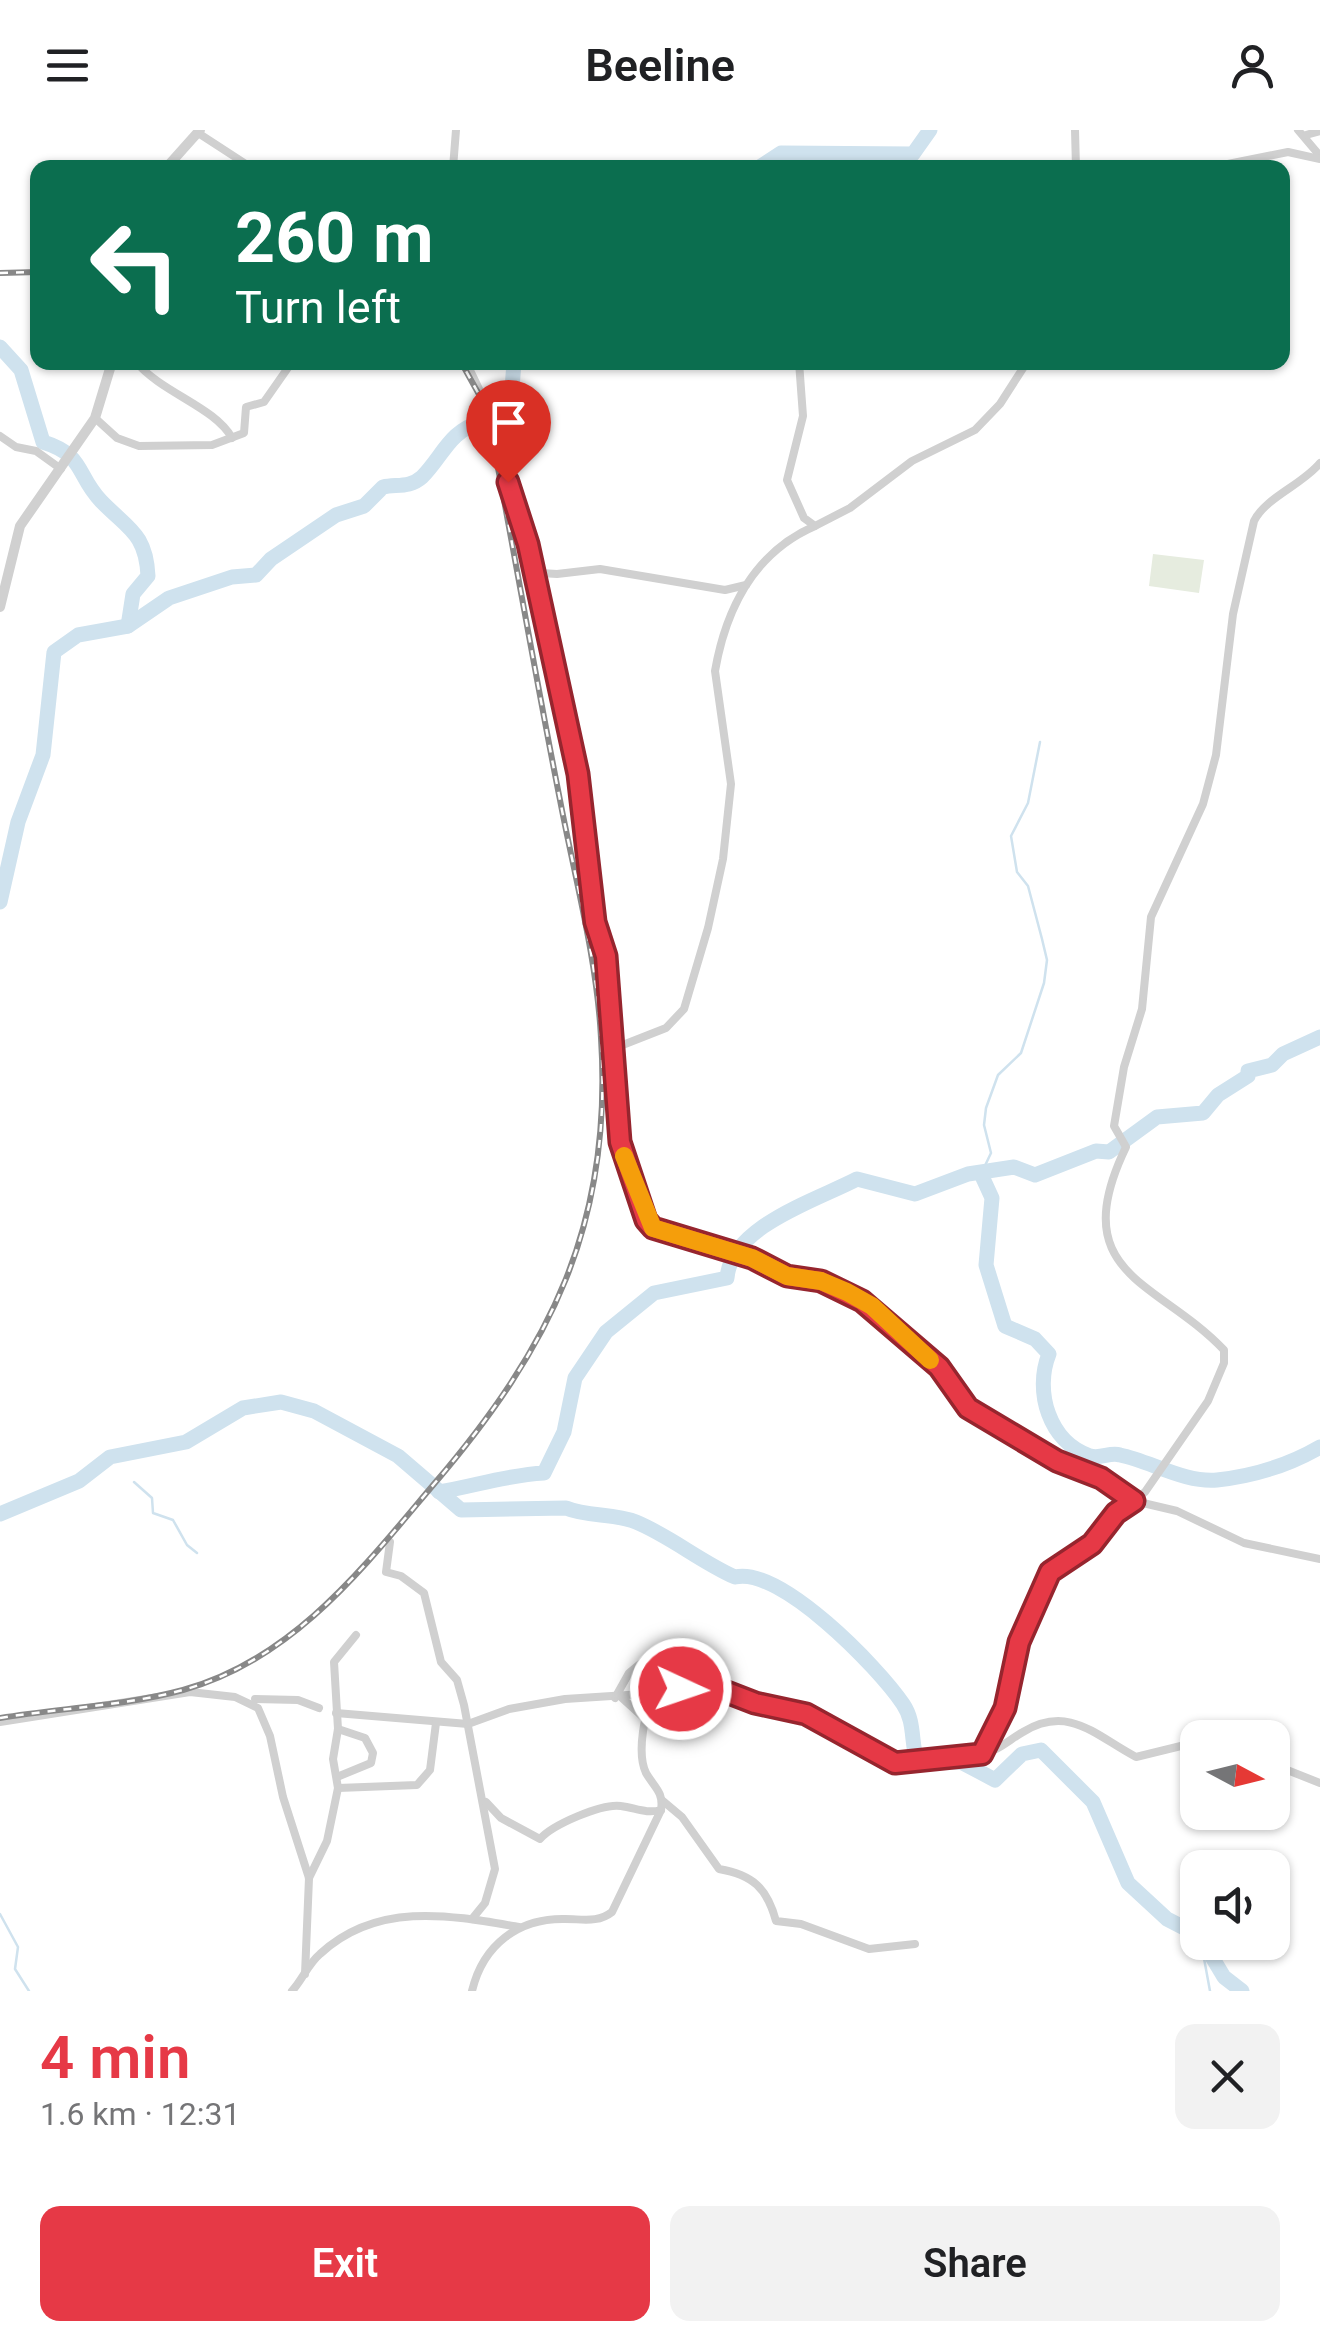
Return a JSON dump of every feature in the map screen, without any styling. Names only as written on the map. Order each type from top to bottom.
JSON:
[{"type":"street","points":[[454,160],[456,130]]},
{"type":"street","points":[[1075,130],[1076,160]]},
{"type":"street","points":[[1320,130],[1302,132],[1320,157]]},
{"type":"street","points":[[174,160],[195,132],[239,160]]},
{"type":"street","points":[[1248,160],[1288,152],[1320,157]]},
{"type":"street","points":[[0,607],[20,526],[95,418],[110,370]]},
{"type":"street","points":[[145,370],[181,401],[219,421],[232,438]]},
{"type":"street","points":[[95,418],[117,438],[139,446],[193,448],[244,433],[246,407],[264,402],[286,370]]},
{"type":"street","points":[[470,370],[492,416],[532,567],[578,774],[615,1048],[611,1065],[620,1142],[653,1228],[752,1258],[787,1276],[821,1281],[862,1301],[939,1367],[968,1408],[1057,1461],[1101,1478],[1134,1501],[1177,1511],[1244,1543],[1320,1559]]},
{"type":"street","points":[[799,370],[802,424],[787,480],[804,518],[815,526]]},
{"type":"street","points":[[615,1048],[666,1028],[687,1003],[723,860],[732,784],[716,672],[746,584],[776,547],[850,508],[912,461],[974,430],[1000,404],[1022,370]]},
{"type":"street","points":[[0,436],[16,447],[36,451],[61,470]]},
{"type":"street","points":[[982,1754],[1005,1708],[1019,1642],[1050,1572],[1092,1544],[1176,1451],[1208,1400],[1225,1356],[1220,1346],[1134,1281],[1113,1251],[1108,1208],[1126,1147],[1114,1126],[1122,1079],[1142,1009],[1151,918],[1202,804],[1216,755],[1233,614],[1254,522],[1263,508],[1297,488],[1320,464]]},
{"type":"street","points":[[532,567],[541,573],[557,574],[600,569],[725,590],[746,584]]},
{"type":"street","points":[[390,1542],[386,1572],[402,1576],[424,1593],[442,1662],[458,1680],[468,1724],[484,1798],[494,1878],[485,1903],[472,1920]]},
{"type":"street","points":[[305,1974],[310,1878],[326,1841],[338,1788],[332,1759],[338,1728],[334,1662],[356,1635]]},
{"type":"street","points":[[618,1698],[628,1674],[653,1653],[685,1660],[681,1689]]},
{"type":"street","points":[[336,1713],[468,1724],[510,1708],[711,1686],[755,1703],[806,1714],[895,1763],[982,1754],[1028,1728],[1068,1719],[1086,1724],[1136,1758],[1180,1746]]},
{"type":"street","points":[[0,1722],[190,1692],[249,1702],[258,1708],[270,1736],[283,1798],[310,1878]]},
{"type":"street","points":[[658,1693],[644,1718],[643,1764],[662,1805],[682,1817],[719,1868],[742,1873],[759,1884],[776,1921],[801,1924],[869,1949],[915,1944]]},
{"type":"street","points":[[618,1698],[644,1718]]},
{"type":"street","points":[[255,1699],[306,1701],[319,1708]]},
{"type":"street","points":[[338,1788],[417,1784],[430,1770],[436,1723]]},
{"type":"street","points":[[338,1728],[365,1738],[373,1754],[368,1765],[338,1777]]},
{"type":"street","points":[[1290,1771],[1320,1783]]},
{"type":"street","points":[[484,1798],[501,1818],[540,1838],[552,1825],[615,1805],[649,1812],[662,1805]]},
{"type":"street","points":[[472,1991],[484,1958],[519,1927],[538,1920],[608,1916],[662,1805]]},
{"type":"street","points":[[292,1991],[333,1943],[392,1916],[519,1927]]},
{"type":"shaded area","points":[[1153,554],[1204,560],[1199,593],[1149,586]]},
{"type":"waterway","points":[[770,160],[781,153],[913,154],[930,130]]},
{"type":"waterway","points":[[0,347],[21,370],[43,442],[73,460],[93,492],[127,526],[144,550],[148,576],[133,594],[128,626]]},
{"type":"waterway","points":[[499,415],[504,412],[512,389],[513,370]]},
{"type":"waterway","points":[[0,902],[18,822],[43,755],[54,652],[78,635],[128,626],[169,598],[232,577],[256,575],[271,559],[336,515],[364,506],[383,487],[417,480],[461,431],[481,422]]},
{"type":"waterway","points":[[981,1174],[991,1153],[984,1125],[986,1108],[998,1075],[1021,1053],[1044,983],[1047,960],[1028,886],[1017,872],[1011,836],[1028,803],[1040,742]]},
{"type":"waterway","points":[[439,1492],[544,1473],[564,1432],[575,1378],[606,1332],[654,1293],[727,1278],[732,1260],[743,1244],[759,1229],[799,1206],[857,1179],[915,1194],[968,1174],[1014,1167],[1035,1175],[1096,1151],[1109,1152],[1157,1117],[1203,1113],[1218,1095],[1248,1076],[1248,1071],[1272,1065],[1283,1054],[1320,1037]]},
{"type":"waterway","points":[[981,1174],[992,1198],[986,1265],[1005,1326],[1035,1339],[1049,1354],[1043,1384],[1048,1414],[1064,1439],[1076,1449],[1090,1456],[1120,1455],[1193,1478],[1217,1480],[1270,1469],[1320,1447]]},
{"type":"waterway","points":[[0,1514],[79,1481],[110,1457],[186,1442],[243,1408],[281,1402],[314,1411],[398,1456],[461,1510],[566,1508],[636,1522],[735,1577],[754,1578],[777,1587],[826,1622],[873,1667],[903,1704],[910,1719],[918,1763],[961,1762],[995,1780],[1022,1754],[1041,1750],[1093,1802],[1128,1883],[1167,1919],[1180,1926]]},
{"type":"waterway","points":[[134,1482],[152,1498],[153,1513],[173,1520],[187,1545],[197,1553]]},
{"type":"waterway","points":[[0,1914],[18,1947],[15,1969],[29,1991]]},
{"type":"waterway","points":[[1204,1960],[1210,1991]]},
{"type":"waterway","points":[[1214,1960],[1224,1977],[1242,1991]]},
{"type":"railway","points":[[0,273],[30,272]]},
{"type":"railway","points":[[0,1718],[183,1690],[223,1676],[292,1633],[353,1578],[475,1433],[511,1383],[566,1279],[584,1224],[596,1166],[602,1105],[599,1008],[495,452],[481,398],[465,370]]},
{"type":"slow traffic","points":[[624,1156],[636,1180],[646,1220],[653,1228],[752,1258],[787,1276],[821,1281],[847,1292],[872,1306],[906,1342],[930,1360]]},
{"type":"route","points":[[508,482],[513,509],[528,544],[553,679],[578,774],[595,922],[606,956],[615,1048],[611,1065],[620,1116],[620,1142],[636,1180],[646,1220],[653,1228],[752,1258],[787,1276],[821,1281],[872,1306],[906,1342],[939,1367],[960,1402],[968,1408],[1057,1461],[1101,1478],[1134,1501],[1116,1513],[1092,1544],[1050,1572],[1019,1642],[1005,1708],[982,1754],[895,1763],[806,1714],[755,1703],[711,1686],[681,1689]]}]
